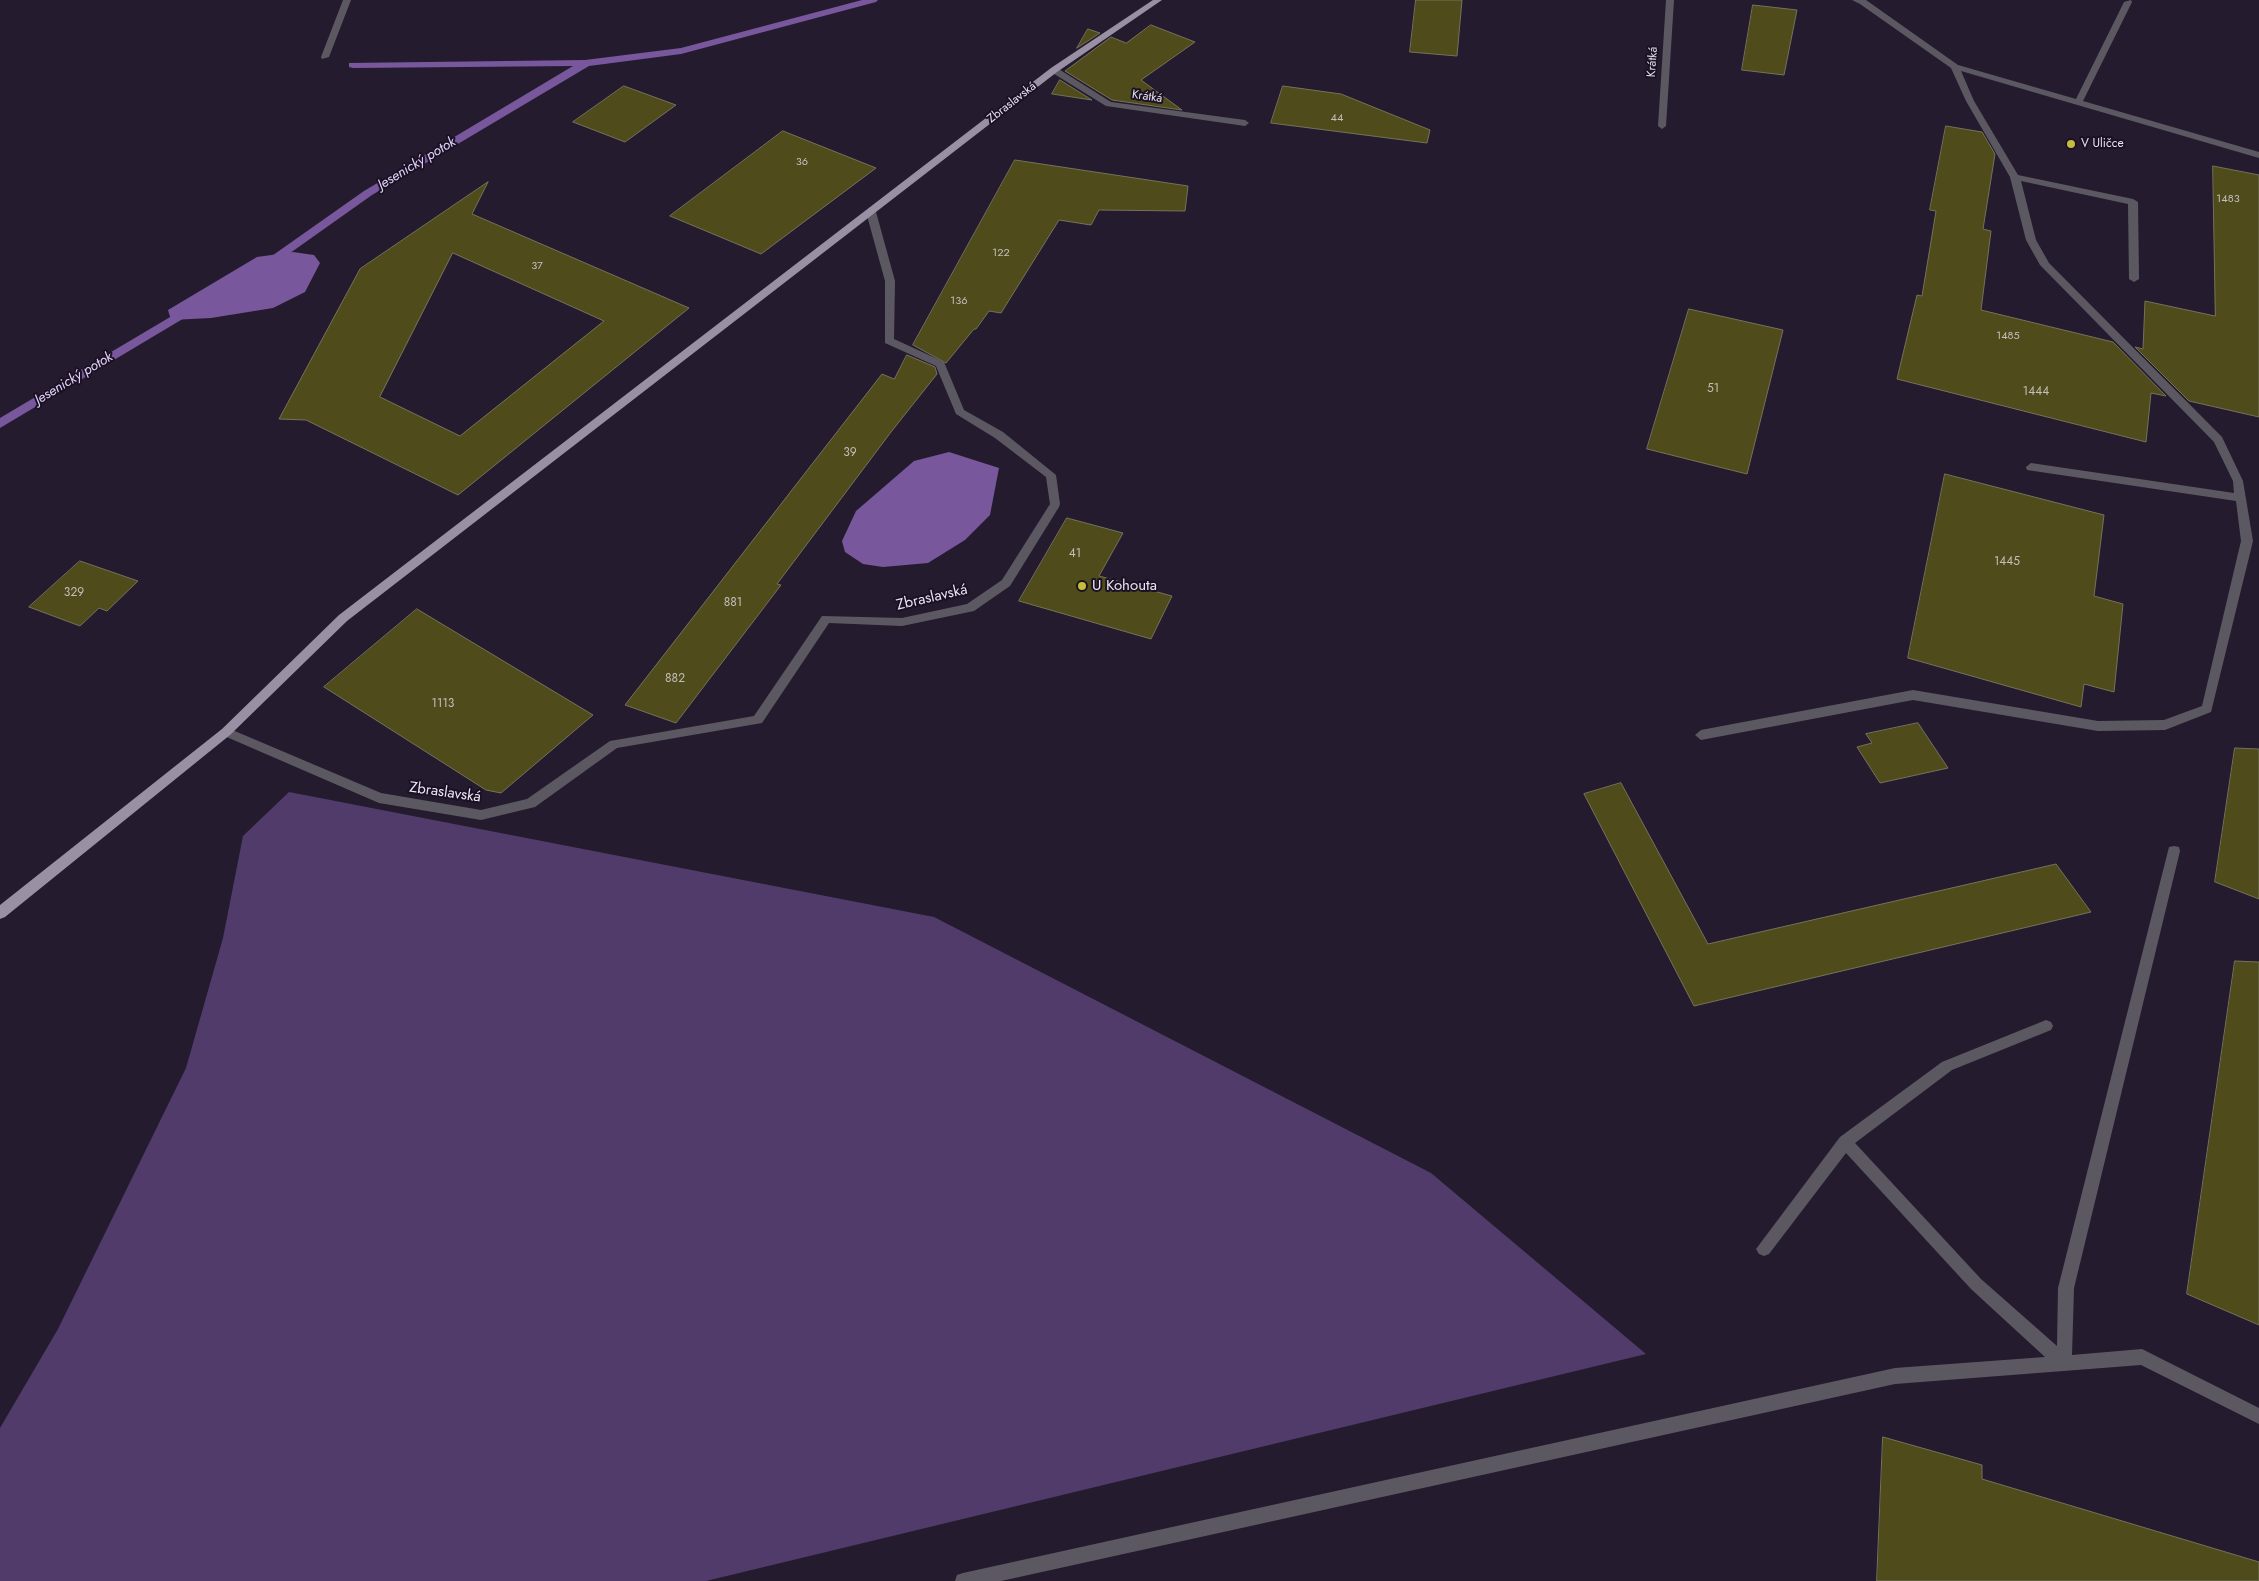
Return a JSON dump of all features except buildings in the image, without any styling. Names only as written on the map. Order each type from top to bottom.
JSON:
[{"type":"main road","name":"Zbraslavská","points":[[226,732],[343,618],[1054,70],[1158,0]]},
{"type":"main road","points":[[0,913],[226,732]]},
{"type":"street","points":[[325,57],[348,0]]},
{"type":"street","name":"Krátká","points":[[1662,126],[1670,0]]},
{"type":"street","points":[[1856,0],[1863,2],[1955,67],[2259,155]]},
{"type":"street","points":[[2078,103],[2128,2]]},
{"type":"street","points":[[1702,735],[1913,695],[2098,726],[2165,725],[2207,709],[2247,541],[2238,481],[2218,440],[2045,265],[2031,240],[2015,177],[1970,101],[1955,67]]},
{"type":"street","name":"Krátká","points":[[1054,70],[1109,104],[1245,123]]},
{"type":"street","points":[[2015,177],[2133,202],[2134,279]]},
{"type":"street","name":"Zbraslavská","points":[[226,732],[379,798],[481,815],[531,803],[614,744],[758,720],[826,619],[902,622],[970,608],[1006,583],[1055,504],[1051,475],[999,435],[960,412],[940,364],[890,341],[890,281],[872,212]]},
{"type":"street","points":[[2031,467],[2240,498]]},
{"type":"street","points":[[2064,1363],[2066,1288],[2174,851]]},
{"type":"street","points":[[1764,1249],[1845,1142],[1947,1066],[2046,1026]]},
{"type":"street","points":[[1845,1142],[1976,1284],[2064,1363]]},
{"type":"street","points":[[963,1581],[1895,1376],[2142,1357],[2259,1416]]},
{"type":"shaded area","points":[[293,252],[314,255],[320,263],[305,292],[273,308],[211,318],[171,320],[168,310],[257,257]]},
{"type":"shaded area","points":[[949,452],[999,468],[990,515],[965,540],[928,563],[883,567],[863,564],[845,552],[842,541],[856,511],[914,461]]},
{"type":"shaded area","points":[[289,792],[934,917],[1431,1173],[1646,1354],[706,1581],[0,1581],[0,1428],[58,1329],[186,1068],[223,938],[243,836]]},
{"type":"waterway","name":"Jesenický potok","points":[[265,265],[368,193],[586,63],[681,51],[873,0]]},
{"type":"waterway","points":[[353,65],[584,63]]},
{"type":"waterway","name":"Jesenický potok","points":[[0,424],[187,311]]},
{"type":"place","name":"V Uličce","points":[[2071,144]]},
{"type":"place","name":"U Kohouta","points":[[1082,586]]}]
